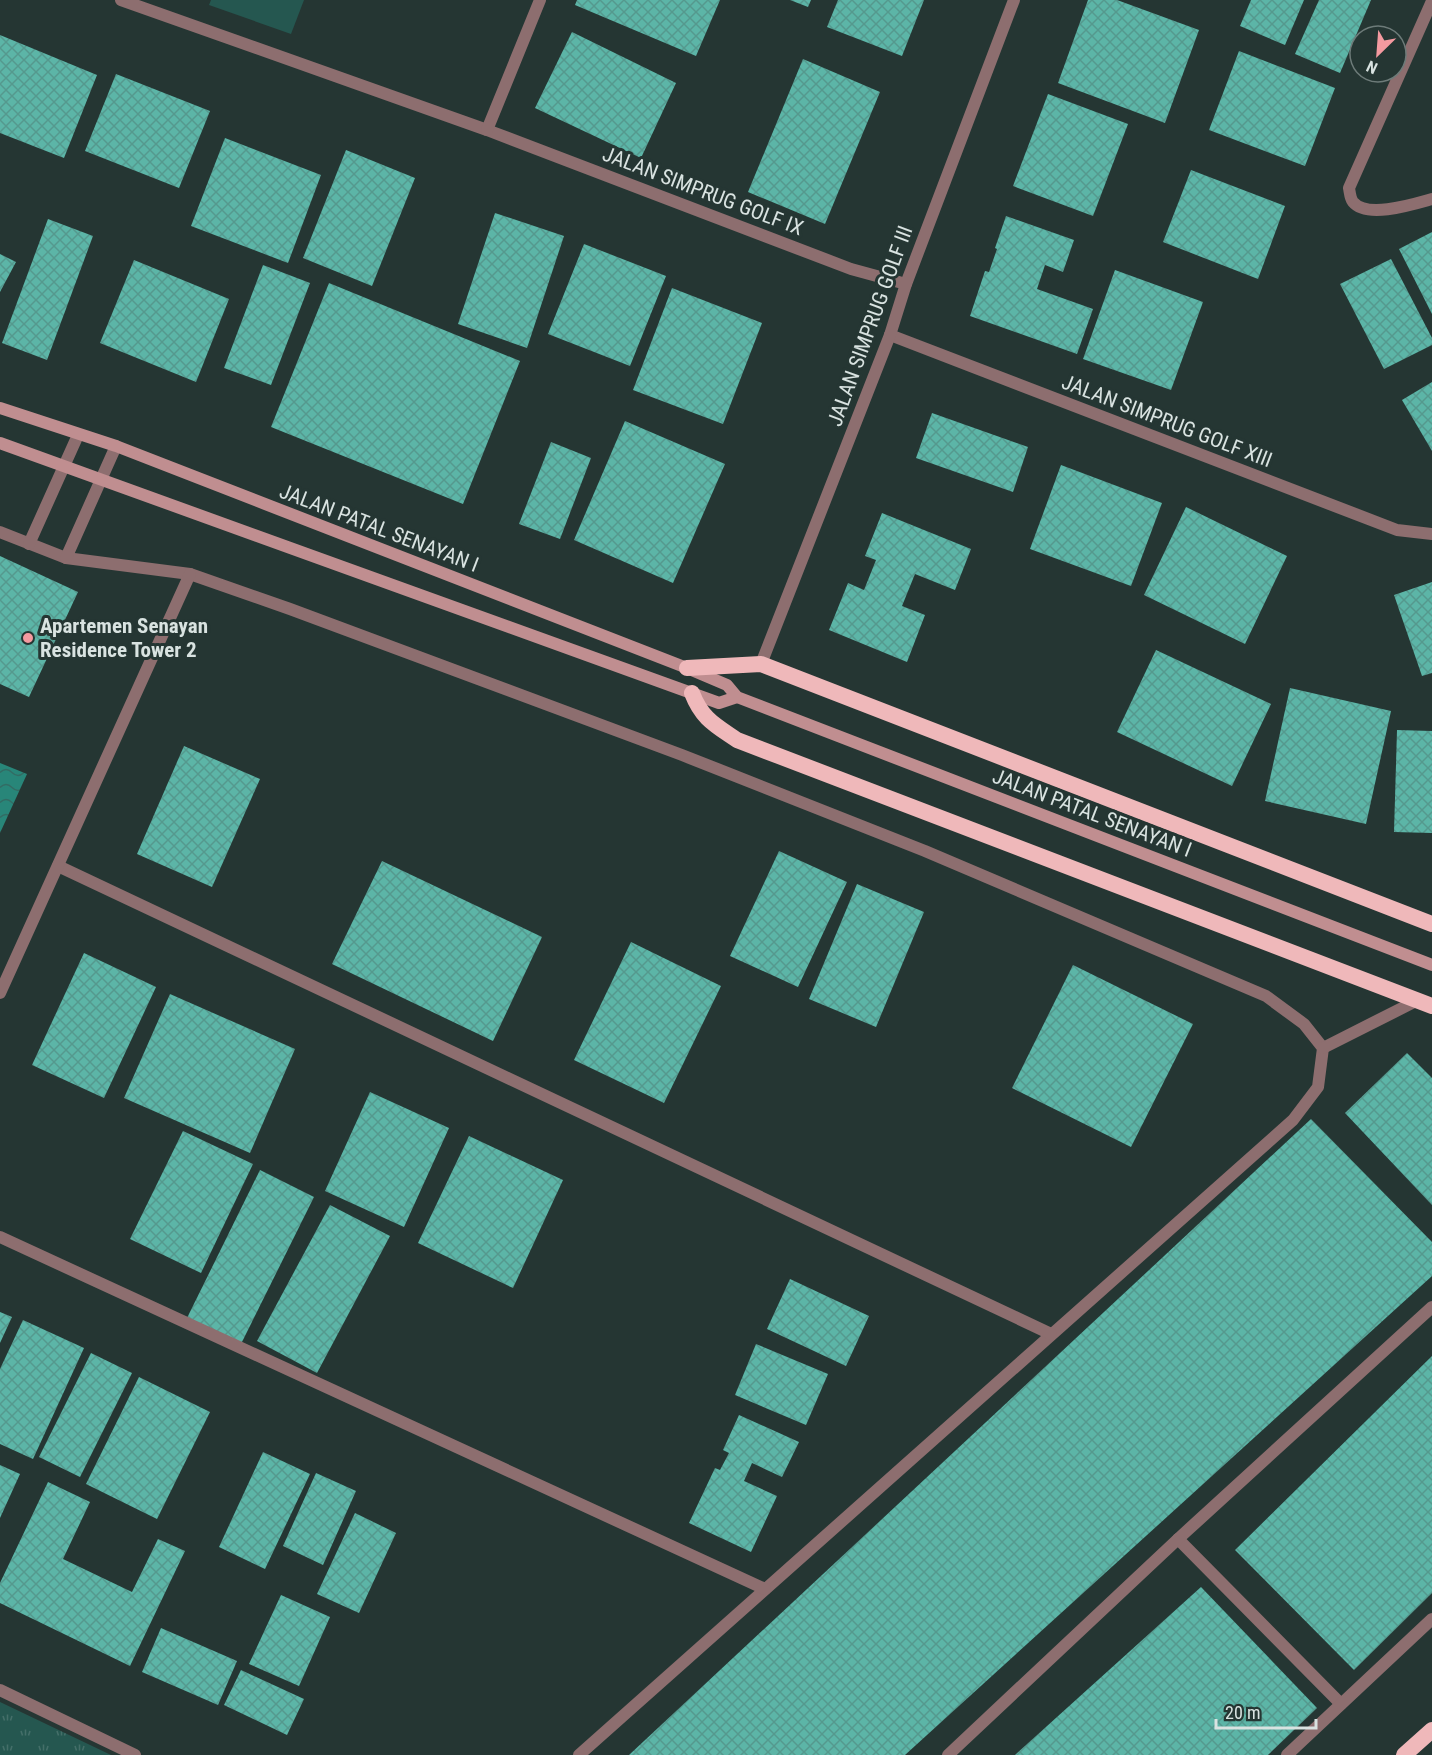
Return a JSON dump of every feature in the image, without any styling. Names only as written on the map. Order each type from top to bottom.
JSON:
[{"type":"highway","points":[[687,668],[761,664],[1432,924]]},
{"type":"highway","points":[[692,693],[698,709],[713,724],[737,740],[1425,1003]]},
{"type":"highway","points":[[1404,1755],[1432,1730]]},
{"type":"main road","name":"JALAN PATAL SENAYAN I","points":[[0,408],[116,446],[687,668],[727,685],[737,697],[1432,964]]},
{"type":"main road","name":"JALAN PATAL SENAYAN I","points":[[0,443],[719,703],[737,697]]},
{"type":"street","name":"JALAN SIMPRUG GOLF IX","points":[[121,0],[487,130],[851,269],[906,284]]},
{"type":"street","points":[[487,130],[540,0]]},
{"type":"street","name":"JALAN SIMPRUG GOLF III","points":[[761,664],[890,335],[906,284],[1014,0]]},
{"type":"street","points":[[1432,0],[1349,188],[1354,204],[1368,211],[1406,207],[1432,199]]},
{"type":"street","name":"JALAN SIMPRUG GOLF XIII","points":[[890,335],[1397,530],[1432,534]]},
{"type":"street","points":[[29,544],[78,435]]},
{"type":"street","points":[[66,558],[116,446]]},
{"type":"street","points":[[0,532],[66,558],[190,574],[682,754],[925,852],[1266,996],[1304,1024],[1323,1048],[1318,1087],[1293,1119],[579,1755]]},
{"type":"street","points":[[0,993],[190,574]]},
{"type":"street","points":[[58,866],[1052,1334]]},
{"type":"street","points":[[1323,1048],[1425,1003]]},
{"type":"street","points":[[0,1237],[765,1589]]},
{"type":"street","points":[[948,1755],[1178,1539],[1432,1306]]},
{"type":"street","points":[[1178,1539],[1341,1704]]},
{"type":"street","points":[[1287,1755],[1432,1619]]},
{"type":"street","points":[[0,1690],[135,1755]]},
{"type":"green space","points":[[211,0],[304,0],[291,34],[209,5]]},
{"type":"green space","points":[[0,1702],[111,1755],[0,1755]]},
{"type":"water","points":[[0,763],[27,774],[0,833]]},
{"type":"building","points":[[577,0],[720,0],[696,56],[575,5]]},
{"type":"building","points":[[790,0],[811,0],[808,7]]},
{"type":"building","points":[[838,0],[924,0],[902,56],[827,27]]},
{"type":"building","points":[[1088,0],[1117,0],[1199,30],[1165,123],[1058,83]]},
{"type":"building","points":[[1251,0],[1304,0],[1285,45],[1240,26]]},
{"type":"building","points":[[1319,0],[1371,0],[1361,24],[1348,24],[1348,54],[1340,73],[1295,54]]},
{"type":"building","points":[[572,32],[676,83],[641,158],[535,108]]},
{"type":"building","points":[[0,35],[97,75],[64,158],[0,133]]},
{"type":"building","points":[[1239,51],[1335,88],[1305,166],[1209,130]]},
{"type":"building","points":[[803,59],[880,92],[825,224],[748,192]]},
{"type":"building","points":[[116,74],[210,111],[179,188],[85,151]]},
{"type":"building","points":[[1048,94],[1128,124],[1093,216],[1013,186]]},
{"type":"building","points":[[225,138],[321,175],[288,263],[191,226]]},
{"type":"building","points":[[346,150],[415,178],[372,286],[303,258]]},
{"type":"building","points":[[1191,170],[1285,206],[1258,279],[1163,242]]},
{"type":"building","points":[[495,213],[564,236],[527,348],[458,324]]},
{"type":"building","points":[[1006,216],[1074,240],[1063,272],[1045,265],[1037,289],[1093,309],[1077,354],[970,316],[985,271],[989,272]]},
{"type":"building","points":[[48,219],[93,236],[47,360],[2,343]]},
{"type":"building","points":[[1432,232],[1432,314],[1399,249]]},
{"type":"building","points":[[584,244],[666,276],[630,366],[548,334]]},
{"type":"building","points":[[0,254],[16,262],[0,292]]},
{"type":"building","points":[[1391,259],[1432,338],[1432,345],[1384,369],[1340,284]]},
{"type":"building","points":[[134,260],[229,299],[196,382],[100,343]]},
{"type":"building","points":[[263,265],[310,283],[271,385],[224,368]]},
{"type":"building","points":[[1115,270],[1203,302],[1171,390],[1083,359]]},
{"type":"building","points":[[329,283],[520,361],[463,504],[271,427]]},
{"type":"building","points":[[672,288],[762,323],[723,424],[633,390]]},
{"type":"building","points":[[1432,382],[1432,451],[1402,400]]},
{"type":"building","points":[[932,413],[1028,447],[1013,492],[916,458]]},
{"type":"building","points":[[625,421],[725,464],[673,583],[574,540]]},
{"type":"building","points":[[551,442],[591,458],[560,539],[519,524]]},
{"type":"building","points":[[1061,465],[1162,503],[1131,586],[1030,549]]},
{"type":"building","points":[[1186,507],[1287,556],[1245,644],[1144,595]]},
{"type":"building","points":[[882,513],[971,549],[955,590],[915,574],[902,606],[925,615],[907,662],[829,630],[848,583],[864,590],[876,560],[865,556]]},
{"type":"building","name":"Apartemen Senayan Residence Tower 2","points":[[0,556],[78,592],[29,697],[0,684]]},
{"type":"building","points":[[1432,582],[1432,673],[1422,676],[1394,595]]},
{"type":"building","points":[[1156,650],[1271,704],[1232,786],[1117,732]]},
{"type":"building","points":[[1290,688],[1391,711],[1366,824],[1265,801]]},
{"type":"building","points":[[1397,730],[1432,731],[1432,833],[1394,832]]},
{"type":"building","points":[[184,746],[260,779],[212,887],[137,854]]},
{"type":"building","points":[[779,851],[847,882],[798,987],[730,956]]},
{"type":"building","points":[[382,861],[542,937],[493,1041],[332,964]]},
{"type":"building","points":[[857,884],[924,912],[876,1027],[809,999]]},
{"type":"building","points":[[631,942],[721,986],[664,1103],[574,1060]]},
{"type":"building","points":[[84,953],[156,987],[104,1098],[32,1065]]},
{"type":"building","points":[[1073,965],[1193,1024],[1131,1147],[1012,1088]]},
{"type":"building","points":[[170,994],[295,1049],[250,1153],[124,1098]]},
{"type":"building","points":[[1407,1053],[1432,1078],[1432,1205],[1345,1113]]},
{"type":"building","points":[[370,1092],[449,1128],[404,1227],[325,1191]]},
{"type":"building","points":[[1311,1119],[1432,1242],[1432,1276],[905,1755],[629,1755]]},
{"type":"building","points":[[183,1131],[253,1164],[201,1273],[130,1239]]},
{"type":"building","points":[[469,1136],[563,1180],[513,1288],[418,1243]]},
{"type":"building","points":[[260,1170],[314,1197],[241,1344],[187,1318]]},
{"type":"building","points":[[330,1205],[390,1236],[317,1373],[257,1341]]},
{"type":"building","points":[[790,1279],[869,1316],[846,1366],[767,1329]]},
{"type":"building","points":[[0,1312],[12,1317],[0,1343]]},
{"type":"building","points":[[23,1320],[84,1348],[33,1459],[0,1444],[0,1369]]},
{"type":"building","points":[[756,1344],[828,1374],[806,1425],[735,1395]]},
{"type":"building","points":[[91,1353],[132,1373],[80,1477],[39,1457]]},
{"type":"building","points":[[1432,1356],[1432,1593],[1354,1670],[1235,1550]]},
{"type":"building","points":[[139,1377],[210,1412],[157,1519],[86,1484]]},
{"type":"building","points":[[739,1415],[799,1442],[782,1477],[752,1463],[744,1481],[777,1496],[751,1552],[689,1523],[715,1468],[720,1470],[729,1453],[723,1450]]},
{"type":"building","points":[[263,1452],[310,1474],[265,1569],[219,1547]]},
{"type":"building","points":[[0,1465],[20,1474],[0,1518]]},
{"type":"building","points":[[316,1473],[356,1491],[323,1565],[283,1546]]},
{"type":"building","points":[[48,1482],[90,1502],[63,1559],[132,1592],[158,1539],[185,1551],[130,1666],[0,1603],[0,1583]]},
{"type":"building","points":[[355,1513],[396,1533],[359,1613],[317,1594]]},
{"type":"building","points":[[1201,1587],[1317,1708],[1268,1755],[1015,1755]]},
{"type":"building","points":[[281,1595],[330,1617],[299,1686],[249,1664]]},
{"type":"building","points":[[161,1628],[237,1661],[218,1705],[142,1672]]},
{"type":"building","points":[[241,1670],[304,1699],[287,1735],[224,1705]]},
{"type":"place","name":"Apartemen Senayan Residence Tower 2","points":[[28,638]]}]
